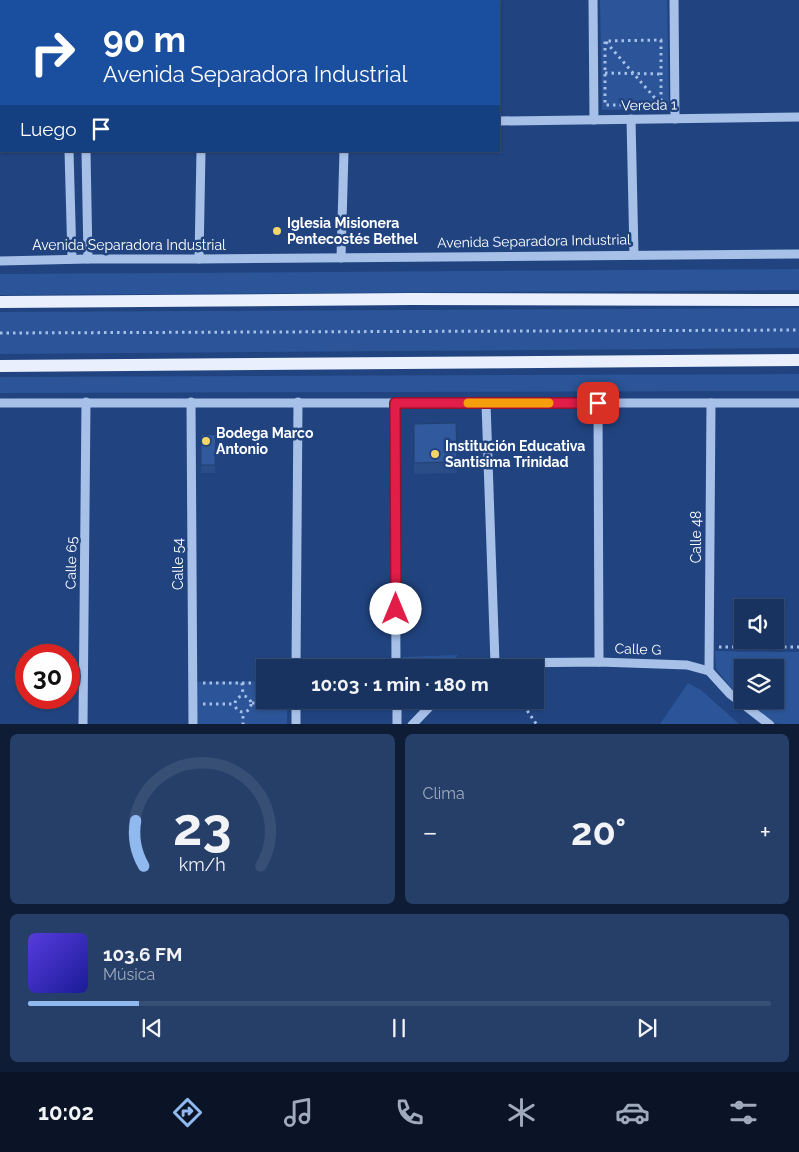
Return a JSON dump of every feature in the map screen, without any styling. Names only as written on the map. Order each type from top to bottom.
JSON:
[{"type":"main road","points":[[0,302],[411,299],[799,300]]},
{"type":"main road","points":[[0,366],[799,360]]},
{"type":"street","points":[[593,0],[594,120]]},
{"type":"street","points":[[674,0],[675,119]]},
{"type":"street","name":"Vereda 1","points":[[500,122],[799,117]]},
{"type":"street","points":[[631,119],[634,255]]},
{"type":"street","points":[[69,152],[72,259]]},
{"type":"street","points":[[86,152],[88,259]]},
{"type":"street","points":[[199,259],[201,152]]},
{"type":"street","points":[[341,258],[344,152]]},
{"type":"street","name":"Avenida Separadora Industrial","points":[[0,261],[799,254]]},
{"type":"street","points":[[0,402],[799,403]]},
{"type":"street","name":"Calle 65","points":[[83,724],[86,402]]},
{"type":"street","name":"Calle 54","points":[[191,402],[193,724]]},
{"type":"street","points":[[296,659],[298,402]]},
{"type":"street","points":[[486,402],[495,659]]},
{"type":"street","points":[[395,403],[396,659]]},
{"type":"street","points":[[598,403],[599,662]]},
{"type":"street","name":"Calle 48","points":[[709,671],[711,403]]},
{"type":"street","name":"Calle G","points":[[544,663],[687,665],[709,671]]},
{"type":"street","points":[[709,671],[730,694],[770,724]]},
{"type":"street","points":[[296,709],[296,724]]},
{"type":"street","points":[[397,709],[397,724]]},
{"type":"street","points":[[412,724],[427,709]]},
{"type":"path","points":[[605,41],[661,40],[661,105]]},
{"type":"path","points":[[605,41],[605,105],[661,105]]},
{"type":"path","points":[[605,41],[661,105]]},
{"type":"path","points":[[605,73],[661,74]]},
{"type":"path","points":[[0,333],[799,330]]},
{"type":"path","points":[[709,647],[799,647]]},
{"type":"path","points":[[193,683],[256,683]]},
{"type":"path","points":[[242,683],[243,695]]},
{"type":"path","points":[[243,695],[247,696],[252,703],[251,708],[243,712],[239,712],[234,704],[238,696],[243,695]]},
{"type":"path","points":[[193,704],[234,704]]},
{"type":"path","points":[[526,709],[537,724]]},
{"type":"path","points":[[243,712],[243,724]]},
{"type":"shaded area","points":[[600,0],[667,0],[669,109],[602,110]]},
{"type":"shaded area","points":[[799,269],[799,290],[0,295],[0,274]]},
{"type":"shaded area","points":[[799,308],[799,348],[0,354],[0,312]]},
{"type":"shaded area","points":[[799,374],[799,391],[0,393],[0,377]]},
{"type":"shaded area","points":[[715,651],[799,652],[799,724],[773,723],[756,709],[784,709],[784,659],[734,659],[734,691],[716,669]]},
{"type":"shaded area","points":[[458,655],[454,659],[403,659],[403,657]]},
{"type":"shaded area","points":[[256,681],[256,709],[287,709],[287,724],[197,724],[197,682]]},
{"type":"shaded area","points":[[688,683],[701,690],[739,724],[660,724]]},
{"type":"building","name":"Institución Educativa Santisima Trinidad","points":[[456,423],[457,462],[414,463],[414,424]]},
{"type":"building","points":[[201,434],[216,435],[215,465],[201,465]]},
{"type":"slow traffic","points":[[468,403],[549,403]]},
{"type":"place","name":"Iglesia Misionera Pentecostés Bethel","points":[[277,231]]},
{"type":"place","name":"Bodega Marco Antonio","points":[[206,441]]},
{"type":"place","name":"Institución Educativa Santisima Trinidad","points":[[435,454]]},
{"type":"route","points":[[396,609],[395,403],[598,403]]}]
